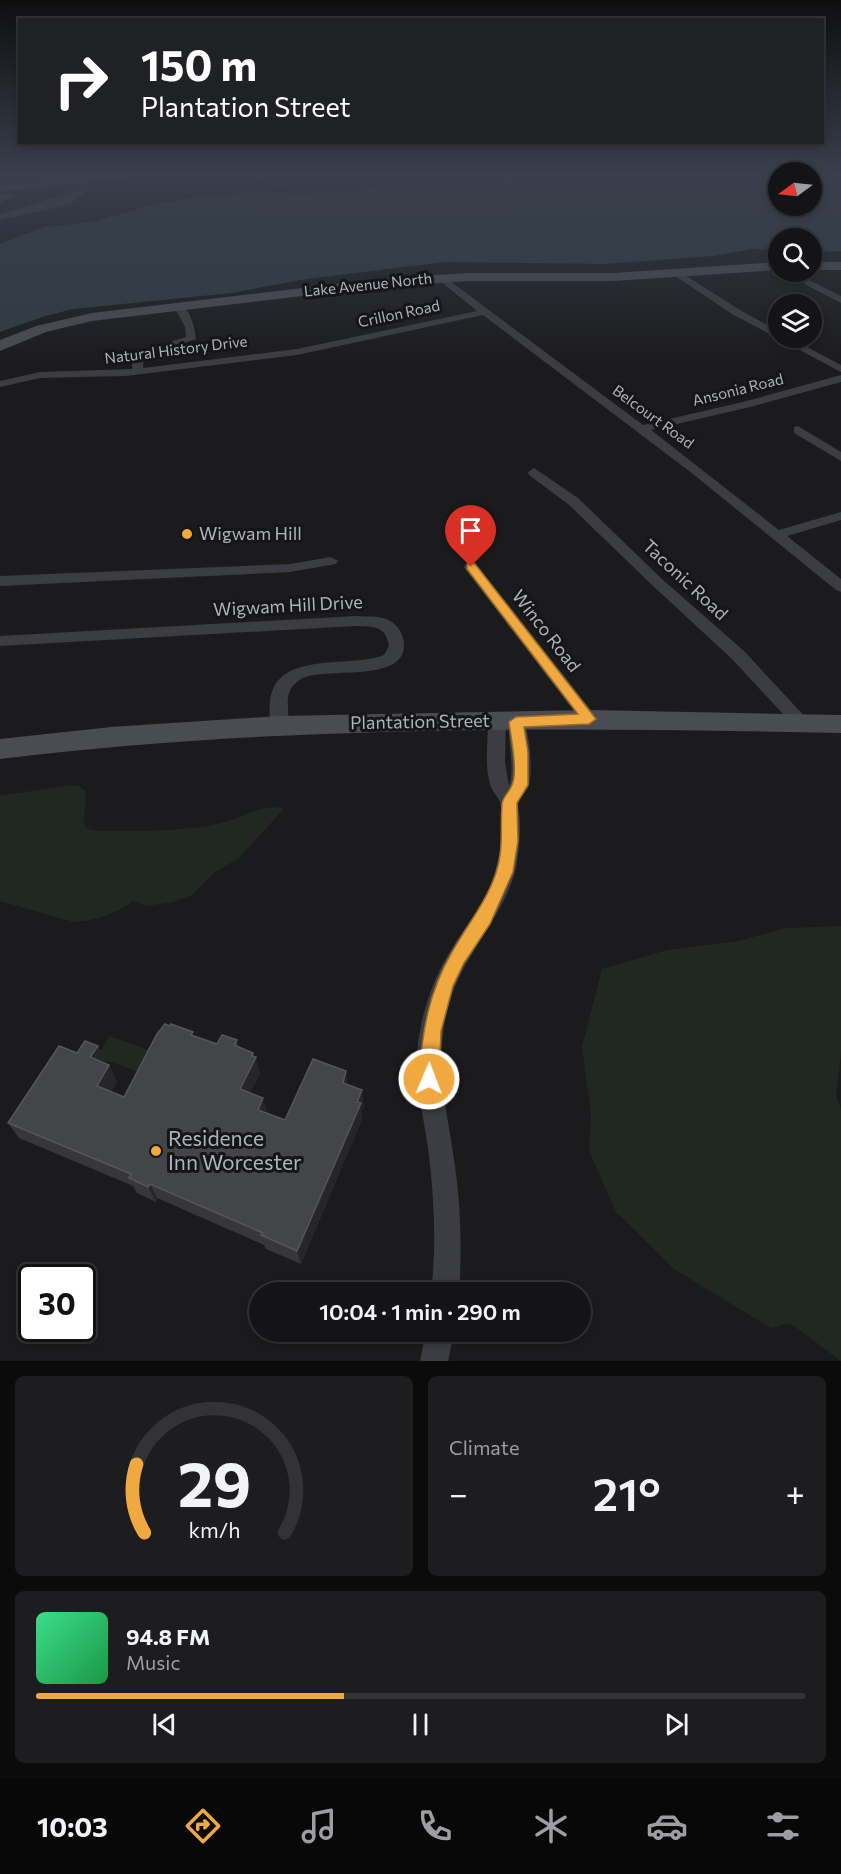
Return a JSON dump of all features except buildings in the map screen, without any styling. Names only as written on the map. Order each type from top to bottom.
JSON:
[{"type":"main road","points":[[822,266],[841,266]]},
{"type":"main road","name":"Lake Avenue North","points":[[0,346],[41,329],[71,321],[387,282],[442,278],[599,277],[768,269]]},
{"type":"main road","name":"Plantation Street","points":[[0,749],[111,736],[279,725],[589,719],[841,724]]},
{"type":"street","points":[[677,273],[736,312],[768,330]]},
{"type":"street","name":"Belcourt Road","points":[[442,278],[641,429],[841,587]]},
{"type":"street","points":[[807,282],[841,300]]},
{"type":"street","points":[[138,371],[136,360],[140,354],[191,339],[190,327],[179,306]]},
{"type":"street","name":"Crillon Road","points":[[320,347],[485,312]]},
{"type":"street","name":"Natural History Drive","points":[[0,384],[52,374],[138,371],[320,347]]},
{"type":"street","points":[[802,348],[841,369]]},
{"type":"street","name":"Ansonia Road","points":[[641,429],[746,405],[841,378]]},
{"type":"street","points":[[798,430],[841,457]]},
{"type":"street","name":"Taconic Road","points":[[534,472],[573,501],[657,582],[738,655],[802,724]]},
{"type":"street","points":[[777,535],[841,516]]},
{"type":"street","points":[[0,581],[290,568],[331,561]]},
{"type":"street","name":"Winco Road","points":[[471,567],[589,719]]},
{"type":"street","name":"Wigwam Hill Drive","points":[[0,641],[357,621],[376,622],[388,627],[397,644],[396,652],[391,658],[372,665],[310,670],[287,683],[279,697],[279,725]]},
{"type":"street","points":[[446,1282],[448,1232],[446,1202],[430,1092],[428,1066],[430,1044],[439,1001],[450,971],[484,919],[505,872],[510,841],[509,802],[520,785],[521,752],[507,722]]},
{"type":"street","points":[[434,1361],[438,1342]]},
{"type":"shaded area","points":[[19,237],[768,237],[768,250],[752,249],[713,256],[604,264],[445,262],[306,279],[232,293],[73,309],[0,332],[0,244]]},
{"type":"shaded area","points":[[822,237],[841,237],[841,251],[822,252]]},
{"type":"shaded area","points":[[70,785],[79,786],[86,792],[84,824],[88,829],[98,831],[194,828],[233,820],[260,809],[283,808],[239,858],[214,873],[192,895],[173,902],[146,906],[133,901],[105,916],[74,922],[0,901],[0,796]]},
{"type":"shaded area","points":[[841,926],[841,1054],[836,1096],[841,1109],[841,1361],[790,1323],[771,1328],[674,1269],[616,1212],[589,1151],[591,1115],[582,1047],[602,969],[667,950],[738,941],[786,928]]},
{"type":"shaded area","points":[[110,1036],[154,1052],[142,1073],[97,1057]]},
{"type":"place","name":"Wigwam Hill","points":[[187,534]]},
{"type":"place","name":"Residence Inn Worcester","points":[[156,1151]]},
{"type":"route","points":[[429,1079],[428,1066],[432,1031],[444,986],[458,957],[484,919],[505,872],[510,841],[509,802],[520,785],[521,752],[516,722],[589,719],[471,567]]}]
